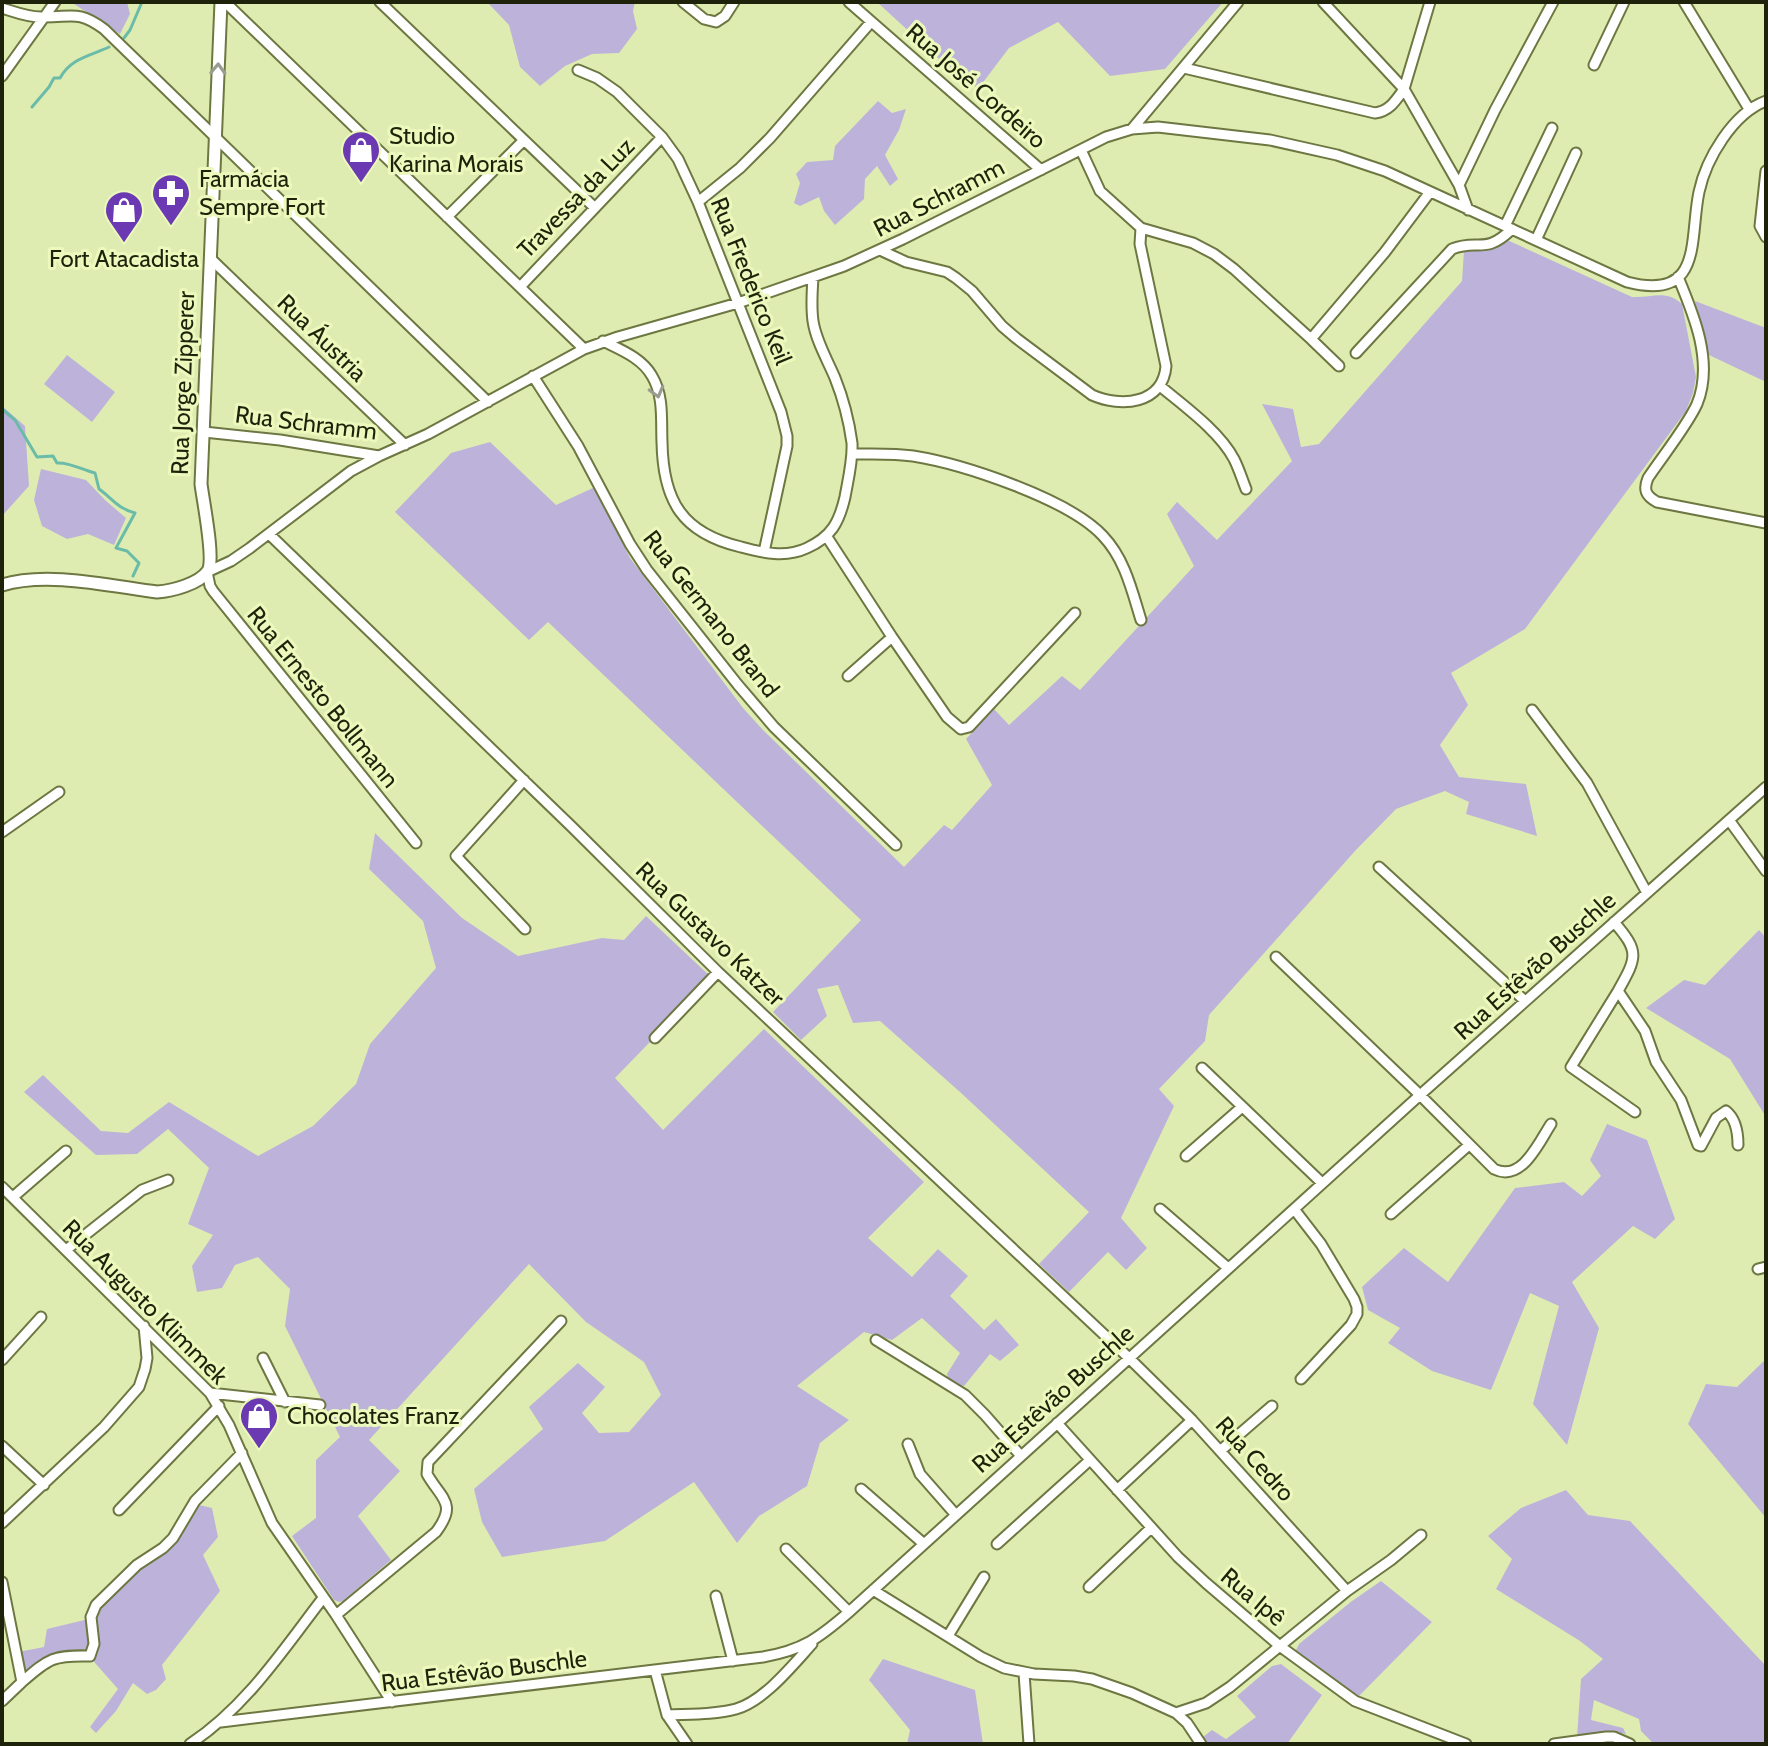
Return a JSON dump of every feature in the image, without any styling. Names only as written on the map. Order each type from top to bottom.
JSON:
[{"type":"main road","name":"Rua Jorge Zipperer","points":[[207,572],[211,557],[201,484],[223,2]]},
{"type":"main road","points":[[2,585],[18,580],[43,579],[157,592],[183,587],[207,572]]},
{"type":"street","points":[[2,76],[55,2]]},
{"type":"street","points":[[223,2],[584,349]]},
{"type":"street","points":[[380,2],[595,208]]},
{"type":"street","points":[[683,2],[704,19],[716,22],[725,16],[734,2]]},
{"type":"street","name":"Rua José Cordeiro","points":[[849,2],[1041,170]]},
{"type":"street","points":[[1132,129],[1238,2]]},
{"type":"street","points":[[1323,2],[1404,89],[1459,185],[1468,210]]},
{"type":"street","points":[[1184,68],[1375,113],[1384,112],[1404,89],[1430,2]]},
{"type":"street","points":[[1459,185],[1499,101],[1553,2]]},
{"type":"street","points":[[1594,65],[1624,2]]},
{"type":"street","points":[[1684,2],[1749,109]]},
{"type":"street","points":[[2,8],[28,16],[71,14],[96,23],[488,402]]},
{"type":"street","points":[[698,202],[740,168],[778,130],[871,22]]},
{"type":"street","name":"Rua Frederico Keil","points":[[578,70],[607,84],[662,137],[678,159],[781,412],[787,446],[764,552]]},
{"type":"street","points":[[1766,101],[1749,109],[1733,123],[1704,176],[1697,202],[1694,247],[1688,264],[1678,277],[1700,342],[1703,380],[1695,408],[1645,485],[1645,492],[1657,502],[1766,523]]},
{"type":"street","name":"Rua Schramm","points":[[204,432],[280,440],[379,456],[488,402],[584,349],[813,278],[880,250],[1106,137],[1146,127],[1297,145],[1367,164],[1635,284],[1656,285],[1678,277]]},
{"type":"street","points":[[1356,353],[1452,249],[1487,246],[1501,239],[1552,128]]},
{"type":"street","name":"Travessa da Luz","points":[[520,287],[662,137]]},
{"type":"street","points":[[447,217],[523,141]]},
{"type":"street","points":[[1081,150],[1100,191],[1141,228],[1193,243],[1214,254],[1339,366]]},
{"type":"street","points":[[1536,240],[1576,153]]},
{"type":"street","points":[[1766,171],[1760,217],[1760,226],[1766,237]]},
{"type":"street","points":[[1311,339],[1385,252],[1430,192]]},
{"type":"street","points":[[880,250],[906,262],[947,272],[972,291],[1016,338],[1092,395],[1120,403],[1140,399],[1160,386],[1166,373],[1166,358],[1141,254],[1141,228]]},
{"type":"street","name":"Rua Áustria","points":[[211,259],[405,445]]},
{"type":"street","points":[[603,341],[630,355],[653,377],[660,400],[664,468],[672,497],[683,517],[712,538],[764,552],[795,553],[827,537],[835,526],[843,505],[852,454],[845,411],[812,318],[813,278]]},
{"type":"street","name":"Rua Germano Brand","points":[[533,376],[578,446],[647,570],[774,727],[896,845]]},
{"type":"street","points":[[1160,386],[1225,446],[1246,489]]},
{"type":"street","points":[[852,454],[911,455],[943,462],[1054,502],[1096,529],[1114,550],[1129,581],[1141,620]]},
{"type":"street","points":[[207,572],[231,561],[344,475],[379,456]]},
{"type":"street","name":"Rua Gustavo Katzer","points":[[269,534],[718,972],[1129,1358]]},
{"type":"street","points":[[827,537],[952,723],[961,729],[965,729],[1075,613]]},
{"type":"street","name":"Rua Ernesto Bollmann","points":[[207,572],[213,591],[416,843]]},
{"type":"street","points":[[848,676],[892,637]]},
{"type":"street","points":[[1532,710],[1587,783],[1647,893]]},
{"type":"street","points":[[524,780],[456,856],[525,929]]},
{"type":"street","name":"Rua Estêvão Buschle","points":[[221,1722],[733,1661],[789,1652],[817,1639],[1766,787]]},
{"type":"street","points":[[2,832],[59,792]]},
{"type":"street","points":[[1729,820],[1766,871]]},
{"type":"street","points":[[1379,867],[1525,1001]]},
{"type":"street","points":[[1614,922],[1628,938],[1634,953],[1631,967],[1571,1067],[1635,1112]]},
{"type":"street","points":[[1276,957],[1494,1169],[1506,1172],[1521,1166],[1551,1124]]},
{"type":"street","points":[[655,1038],[718,972]]},
{"type":"street","points":[[1618,991],[1645,1031],[1656,1062],[1681,1100],[1698,1145],[1701,1146],[1716,1118],[1726,1111],[1737,1129],[1738,1145]]},
{"type":"street","points":[[1202,1068],[1322,1183]]},
{"type":"street","points":[[1186,1156],[1242,1107]]},
{"type":"street","points":[[1391,1214],[1469,1145]]},
{"type":"street","points":[[13,1197],[66,1151]]},
{"type":"street","points":[[66,1250],[136,1193],[168,1180]]},
{"type":"street","name":"Rua Augusto Klimmek","points":[[2,1187],[210,1393],[242,1453],[272,1523],[392,1702]]},
{"type":"street","points":[[1160,1209],[1228,1268]]},
{"type":"street","points":[[1294,1209],[1333,1261],[1357,1307],[1355,1320],[1301,1379]]},
{"type":"street","points":[[2,1360],[41,1317]]},
{"type":"street","points":[[336,1615],[436,1532],[447,1507],[427,1474],[428,1462],[561,1321]]},
{"type":"street","points":[[2,1523],[104,1427],[139,1387],[147,1358],[144,1326]]},
{"type":"street","points":[[876,1340],[965,1395],[1021,1456]]},
{"type":"street","points":[[263,1358],[285,1402]]},
{"type":"street","name":"Rua Cedro","points":[[1129,1358],[1192,1420],[1347,1591]]},
{"type":"street","points":[[210,1393],[320,1405]]},
{"type":"street","points":[[119,1510],[219,1406]]},
{"type":"street","points":[[1220,1451],[1272,1406]]},
{"type":"street","points":[[1117,1490],[1192,1420]]},
{"type":"street","name":"Rua Ipê","points":[[1057,1423],[1192,1571],[1281,1647],[1355,1701],[1466,1744]]},
{"type":"street","points":[[908,1444],[920,1474],[956,1515]]},
{"type":"street","points":[[2,1446],[44,1485]]},
{"type":"street","points":[[2,1701],[47,1660],[62,1656],[90,1656],[94,1644],[91,1617],[96,1605],[137,1565],[173,1538],[195,1501],[242,1453]]},
{"type":"street","points":[[997,1544],[1090,1460]]},
{"type":"street","points":[[861,1489],[924,1544]]},
{"type":"street","points":[[1089,1587],[1151,1528]]},
{"type":"street","points":[[1176,1713],[1206,1703],[1230,1687],[1421,1535]]},
{"type":"street","points":[[786,1549],[849,1612]]},
{"type":"street","points":[[948,1636],[984,1577]]},
{"type":"street","points":[[2,1582],[22,1682]]},
{"type":"street","points":[[873,1590],[995,1665],[1024,1673],[1084,1677],[1132,1693],[1176,1713],[1201,1744]]},
{"type":"street","points":[[716,1596],[733,1661]]},
{"type":"street","points":[[190,1744],[221,1722],[245,1698],[323,1598]]},
{"type":"street","points":[[667,1715],[725,1711],[743,1706],[777,1681],[817,1639]]},
{"type":"street","points":[[655,1670],[667,1715],[687,1744]]},
{"type":"street","points":[[1024,1673],[1029,1744]]},
{"type":"street","points":[[245,1698],[258,1718]]},
{"type":"street","points":[[1554,1744],[1606,1737],[1630,1744]]},
{"type":"shaded area","points":[[71,2],[127,2],[130,14],[120,34]]},
{"type":"shaded area","points":[[487,2],[635,2],[633,11],[637,29],[619,53],[592,54],[565,66],[540,86],[520,67],[509,25]]},
{"type":"shaded area","points":[[877,2],[1223,2],[1165,69],[1110,76],[1058,22],[1009,48],[978,89],[938,58]]},
{"type":"shaded area","points":[[878,101],[892,113],[906,109],[885,155],[898,179],[890,186],[877,166],[865,179],[864,199],[835,225],[824,211],[819,197],[800,206],[794,203],[800,183],[796,174],[807,162],[833,160],[835,146]]},
{"type":"shaded area","points":[[1505,239],[1632,297],[1664,295],[1676,299],[1682,304],[1696,377],[1686,411],[1525,629],[1451,673],[1468,705],[1440,745],[1459,777],[1526,784],[1537,836],[1466,814],[1469,802],[1445,791],[1396,809],[1209,1015],[1205,1041],[1159,1089],[1174,1106],[1121,1218],[1147,1248],[1126,1270],[1108,1252],[1069,1292],[1039,1264],[1089,1212],[880,1021],[853,1023],[838,985],[817,989],[827,1016],[801,1040],[773,1012],[861,920],[548,622],[529,640],[395,512],[451,453],[490,442],[556,505],[595,487],[630,558],[743,708],[904,867],[944,825],[952,830],[992,785],[966,739],[994,709],[1009,725],[1062,676],[1080,690],[1194,566],[1167,514],[1177,502],[1217,540],[1292,461],[1262,404],[1293,409],[1301,447],[1319,444],[1462,281],[1464,250],[1482,251]]},
{"type":"shaded area","points":[[1695,301],[1766,328],[1766,382],[1709,355]]},
{"type":"shaded area","points":[[67,355],[115,392],[92,422],[44,384]]},
{"type":"shaded area","points":[[2,406],[25,426],[29,486],[2,516]]},
{"type":"shaded area","points":[[41,469],[86,480],[126,518],[114,545],[88,534],[67,539],[42,526],[34,500]]},
{"type":"shaded area","points":[[375,833],[462,918],[518,956],[602,938],[624,940],[646,916],[712,978],[615,1078],[663,1130],[764,1029],[924,1182],[868,1238],[912,1277],[938,1249],[968,1276],[950,1296],[984,1330],[996,1319],[1019,1345],[1000,1361],[990,1354],[964,1386],[949,1382],[947,1374],[960,1353],[922,1318],[892,1340],[864,1332],[797,1386],[849,1420],[820,1443],[807,1486],[759,1516],[737,1543],[694,1482],[605,1541],[502,1557],[482,1522],[474,1489],[543,1429],[529,1407],[578,1363],[605,1387],[582,1413],[599,1433],[629,1432],[661,1395],[644,1362],[586,1322],[529,1264],[369,1440],[400,1471],[358,1516],[391,1560],[343,1601],[334,1600],[292,1536],[316,1518],[316,1460],[340,1437],[285,1326],[290,1289],[258,1257],[235,1265],[222,1288],[197,1292],[192,1266],[213,1235],[188,1224],[209,1168],[168,1129],[137,1154],[96,1155],[24,1092],[43,1075],[101,1131],[128,1133],[169,1102],[258,1156],[313,1126],[356,1084],[370,1044],[436,968],[423,921],[369,869]]},
{"type":"shaded area","points":[[1759,930],[1766,938],[1766,1117],[1730,1059],[1646,1008],[1684,980],[1705,985]]},
{"type":"shaded area","points":[[1607,1124],[1647,1140],[1675,1219],[1655,1239],[1633,1226],[1572,1282],[1599,1328],[1567,1445],[1533,1404],[1559,1306],[1530,1293],[1491,1390],[1432,1371],[1388,1343],[1400,1328],[1368,1310],[1362,1287],[1404,1248],[1448,1282],[1515,1188],[1564,1182],[1582,1196],[1601,1176],[1590,1160]]},
{"type":"shaded area","points":[[1766,1359],[1766,1518],[1688,1424],[1706,1384],[1737,1387]]},
{"type":"shaded area","points":[[1566,1490],[1588,1515],[1630,1521],[1766,1666],[1766,1744],[1654,1744],[1641,1731],[1639,1719],[1594,1700],[1591,1720],[1623,1728],[1626,1734],[1614,1732],[1577,1737],[1581,1679],[1603,1659],[1580,1641],[1496,1589],[1512,1559],[1488,1536],[1521,1508]]},
{"type":"shaded area","points":[[195,1504],[212,1508],[218,1537],[203,1555],[220,1591],[162,1665],[166,1679],[156,1690],[147,1694],[133,1683],[116,1711],[96,1733],[90,1727],[118,1689],[88,1655],[70,1653],[23,1678],[18,1652],[44,1647],[47,1629],[93,1618],[94,1611],[138,1566],[164,1550]]},
{"type":"shaded area","points":[[1381,1581],[1432,1622],[1359,1696],[1299,1656],[1296,1650],[1299,1644]]},
{"type":"shaded area","points":[[883,1659],[975,1690],[983,1744],[907,1744],[910,1730],[869,1680]]},
{"type":"shaded area","points":[[1281,1664],[1322,1695],[1287,1744],[1207,1744],[1203,1737],[1212,1730],[1226,1739],[1256,1717],[1237,1696],[1272,1666]]},
{"type":"waterway","points":[[124,38],[142,2]]},
{"type":"waterway","points":[[32,107],[54,78],[60,78],[75,62],[109,47]]},
{"type":"waterway","points":[[2,409],[15,420],[37,457],[53,456],[57,463],[95,473],[99,489],[119,506],[135,513],[116,548],[127,551],[139,563],[133,576]]},
{"type":"place","name":"Studio Karina Morais","points":[[361,184]]},
{"type":"place","name":"Farmácia Sempre Fort","points":[[171,227]]},
{"type":"place","name":"Fort Atacadista","points":[[124,244]]},
{"type":"place","name":"Chocolates Franz","points":[[259,1450]]}]
